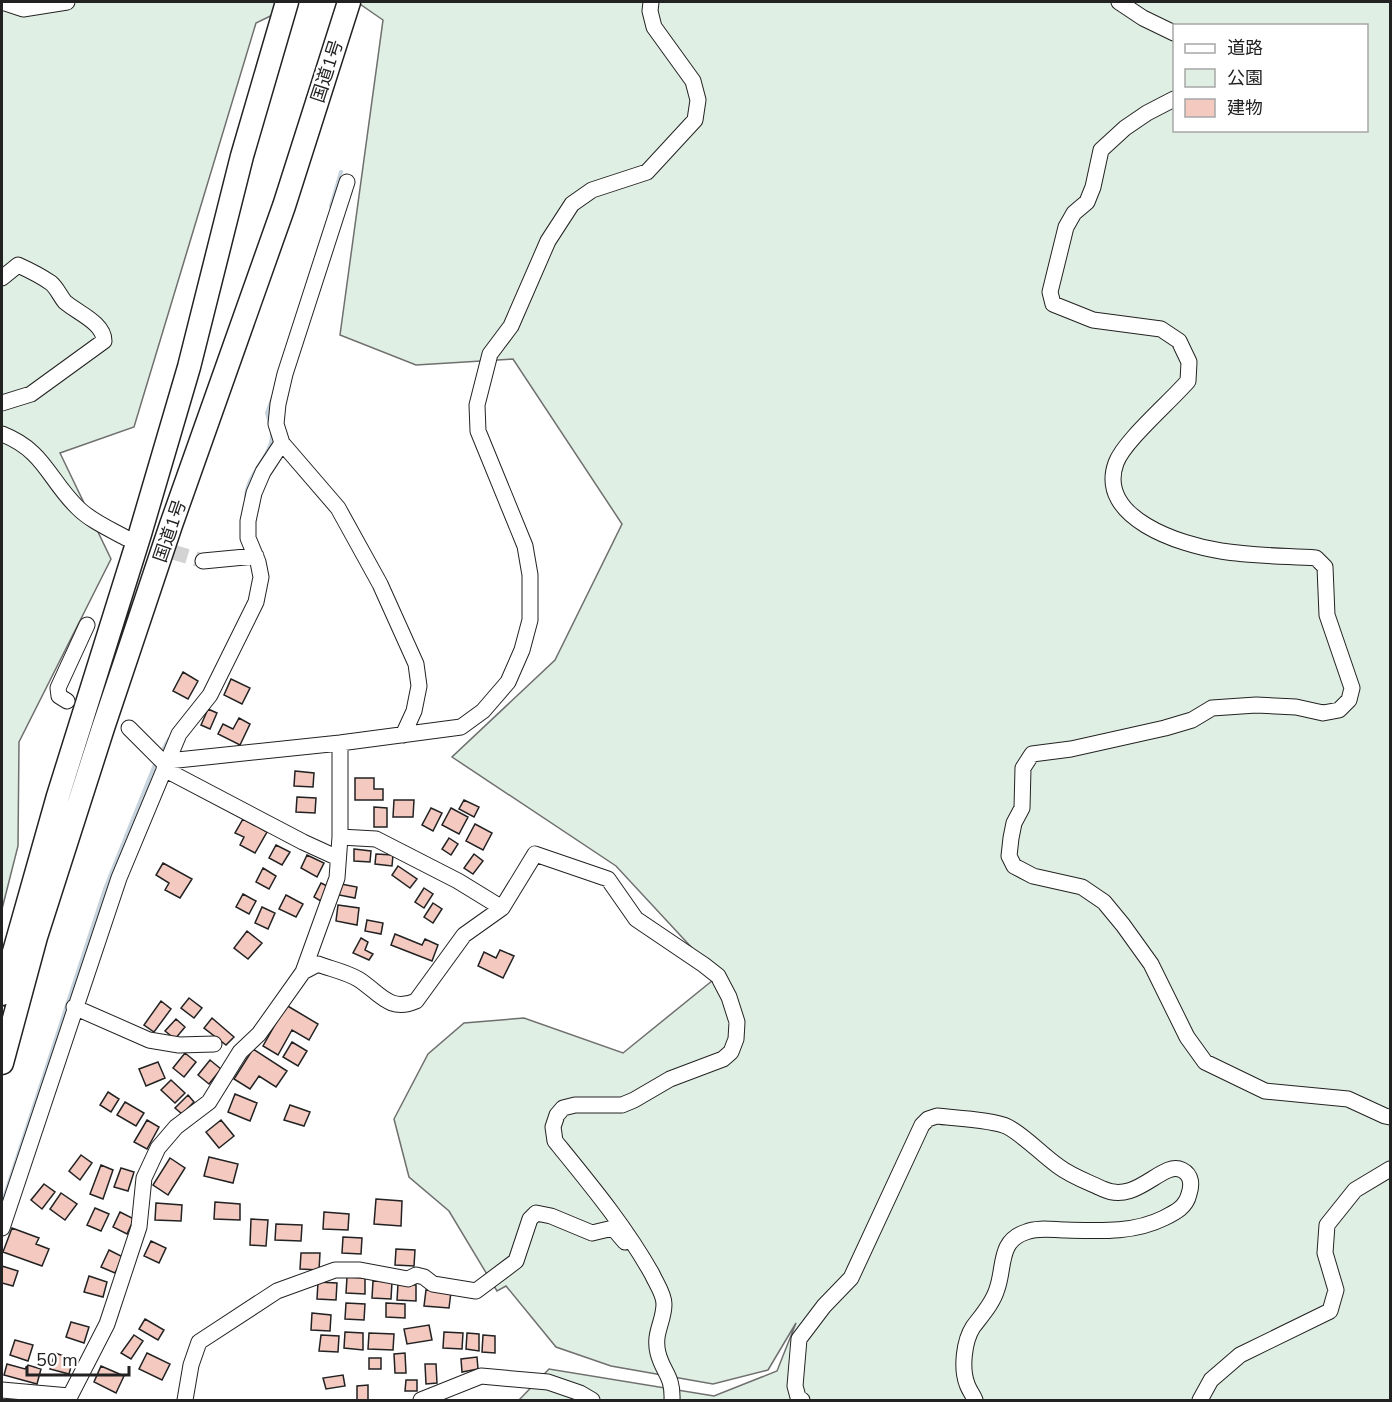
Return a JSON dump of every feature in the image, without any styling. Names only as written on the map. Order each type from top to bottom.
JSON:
[{"type":"highway","name":"国道1号","points":[[2,994],[57,796],[140,534],[186,379],[242,156],[287,2]]},
{"type":"highway","name":"国道1号","points":[[2,1063],[36,937],[103,728],[175,514],[284,206],[349,2]]},
{"type":"street","points":[[2,2],[23,9],[67,2]]},
{"type":"street","points":[[166,765],[461,727],[483,711],[508,682],[522,651],[530,620],[530,575],[525,546],[478,431],[477,405],[490,354],[512,326],[548,241],[572,204],[592,190],[647,172],[695,120],[698,100],[693,81],[654,27],[650,11],[651,2]]},
{"type":"street","points":[[1119,2],[1143,18],[1173,33]]},
{"type":"street","points":[[1173,100],[1125,128],[1101,150],[1088,202],[1074,213],[1066,227],[1050,292],[1053,304],[1093,320],[1161,329],[1179,341],[1189,362],[1188,381],[1127,445],[1117,461],[1113,476],[1117,498],[1131,516],[1152,529],[1182,542],[1220,551],[1316,558],[1325,567],[1327,615],[1352,688],[1349,700],[1339,710],[1323,713],[1296,707],[1256,705],[1212,708],[1192,720],[1165,728],[1071,749],[1032,754],[1023,768],[1022,808],[1014,823],[1009,856],[1014,866],[1033,876],[1082,887],[1104,902],[1124,925],[1151,964],[1187,1037],[1205,1062],[1265,1090],[1348,1099],[1385,1116],[1390,1116]]},
{"type":"street","points":[[347,182],[280,394],[276,424],[282,443],[338,508],[380,584],[416,664],[419,686],[414,711],[403,735]]},
{"type":"street","points":[[2,278],[18,265],[35,273],[53,285],[63,300],[104,334],[104,341],[31,394],[2,403]]},
{"type":"street","points":[[2,434],[33,452],[79,510],[126,538]]},
{"type":"street","points":[[2,1228],[118,878],[179,734],[210,695],[256,602],[261,577],[256,556],[248,538],[248,521],[254,493],[263,472],[282,443]]},
{"type":"street","points":[[204,561],[256,556]]},
{"type":"street","points":[[67,701],[59,696],[58,688],[87,625]]},
{"type":"street","points":[[129,728],[166,765],[303,842],[338,858]]},
{"type":"street","points":[[2,1390],[68,1398],[107,1324],[139,1227],[144,1178],[159,1148],[176,1127],[209,1102],[240,1052],[259,1034],[303,972],[337,878],[340,837],[340,743]]},
{"type":"street","points":[[340,837],[376,839],[458,881],[502,908]]},
{"type":"street","points":[[303,972],[318,964],[358,980],[394,1004],[406,1005],[416,1000],[464,935],[502,908],[535,854],[608,879],[636,920],[704,964],[718,976],[729,997],[737,1022],[731,1052],[723,1059],[670,1079],[622,1105],[575,1105],[563,1108],[557,1115],[553,1127],[555,1141],[612,1212],[659,1287],[664,1304],[656,1336],[658,1354],[673,1386],[672,1401]]},
{"type":"street","points":[[74,1007],[149,1040],[179,1046],[214,1044]]},
{"type":"street","points":[[802,1401],[798,1397],[795,1386],[799,1339],[824,1306],[851,1278],[921,1125],[928,1119],[937,1116],[1007,1126],[1060,1168],[1108,1191],[1126,1193],[1170,1169],[1181,1169],[1189,1176],[1190,1193],[1182,1208],[1151,1224],[1118,1231],[1035,1230],[1026,1232],[1005,1248],[997,1289],[985,1312],[972,1329],[966,1346],[964,1373],[966,1384],[975,1401]]},
{"type":"street","points":[[1200,1401],[1211,1380],[1240,1355],[1330,1311],[1336,1290],[1325,1253],[1328,1225],[1354,1190],[1390,1169]]},
{"type":"street","points":[[185,1401],[191,1365],[199,1342],[277,1291],[335,1270],[360,1270],[408,1279],[416,1275],[424,1277],[433,1284],[476,1291],[516,1261],[530,1219],[536,1213],[551,1216],[592,1233],[613,1228],[649,1269]]},
{"type":"street","points":[[421,1401],[481,1376],[548,1382],[580,1393],[592,1401]]},
{"type":"green space","points":[[2,2],[299,2],[256,23],[134,427],[60,453],[111,559],[19,742],[18,846],[2,909]]},
{"type":"green space","points":[[357,2],[1390,2],[1390,1400],[519,1400],[549,1369],[714,1396],[777,1371],[796,1323],[768,1370],[713,1384],[611,1366],[556,1347],[506,1286],[497,1291],[449,1211],[409,1177],[394,1119],[428,1054],[464,1023],[524,1018],[623,1053],[718,976],[616,866],[452,757],[555,660],[622,524],[513,359],[416,365],[340,335],[383,20]]},
{"type":"building","points":[[183,672],[198,681],[188,699],[173,691]]},
{"type":"building","points":[[231,679],[250,688],[242,704],[224,695]]},
{"type":"building","points":[[208,709],[217,713],[210,729],[201,725]]},
{"type":"building","points":[[239,718],[250,724],[240,745],[218,734],[223,724],[233,729]]},
{"type":"building","points":[[295,771],[314,773],[313,787],[294,786]]},
{"type":"building","points":[[355,778],[374,778],[374,789],[383,789],[383,800],[355,800]]},
{"type":"building","points":[[297,797],[316,798],[315,813],[296,812]]},
{"type":"building","points":[[394,800],[414,800],[413,817],[393,817]]},
{"type":"building","points":[[464,800],[479,807],[474,817],[459,809]]},
{"type":"building","points":[[374,807],[387,808],[387,827],[374,827]]},
{"type":"building","points":[[431,808],[442,813],[433,831],[422,825]]},
{"type":"building","points":[[451,808],[468,817],[459,834],[442,825]]},
{"type":"building","points":[[243,819],[267,832],[255,853],[240,845],[244,837],[235,833]]},
{"type":"building","points":[[475,824],[492,833],[483,850],[466,841]]},
{"type":"building","points":[[449,838],[458,844],[451,855],[442,849]]},
{"type":"building","points":[[276,845],[290,852],[282,865],[269,858]]},
{"type":"building","points":[[354,849],[371,851],[370,862],[354,861]]},
{"type":"building","points":[[376,854],[393,855],[392,866],[375,864]]},
{"type":"building","points":[[474,854],[483,861],[473,874],[464,868]]},
{"type":"building","points":[[307,855],[324,863],[317,877],[301,868]]},
{"type":"building","points":[[163,863],[192,879],[180,898],[165,890],[169,883],[156,875]]},
{"type":"building","points":[[398,866],[417,879],[410,888],[392,875]]},
{"type":"building","points":[[263,868],[276,876],[269,889],[256,882]]},
{"type":"building","points":[[321,883],[331,888],[324,903],[314,897]]},
{"type":"building","points":[[341,884],[357,887],[355,898],[339,895]]},
{"type":"building","points":[[424,888],[433,894],[424,908],[415,902]]},
{"type":"building","points":[[243,894],[256,901],[249,914],[236,907]]},
{"type":"building","points":[[286,895],[303,904],[296,917],[279,909]]},
{"type":"building","points":[[433,903],[442,909],[433,923],[424,917]]},
{"type":"building","points":[[338,905],[359,908],[357,925],[336,921]]},
{"type":"building","points":[[262,907],[275,913],[268,929],[255,923]]},
{"type":"building","points":[[367,920],[383,923],[381,934],[365,931]]},
{"type":"building","points":[[247,931],[262,943],[248,959],[234,948]]},
{"type":"building","points":[[395,934],[422,945],[425,939],[438,945],[432,961],[391,945]]},
{"type":"building","points":[[361,938],[368,942],[365,950],[373,954],[369,960],[353,953]]},
{"type":"building","points":[[500,950],[514,956],[503,978],[478,966],[484,952],[496,958]]},
{"type":"building","points":[[189,998],[202,1008],[194,1018],[181,1008]]},
{"type":"building","points":[[161,1001],[171,1009],[154,1032],[144,1025]]},
{"type":"building","points":[[286,1005],[318,1024],[309,1040],[292,1030],[278,1055],[263,1046]]},
{"type":"building","points":[[212,1018],[234,1037],[226,1045],[204,1028]]},
{"type":"building","points":[[176,1019],[185,1027],[175,1039],[165,1031]]},
{"type":"building","points":[[292,1042],[307,1051],[298,1066],[283,1057]]},
{"type":"building","points":[[253,1049],[287,1071],[276,1087],[259,1076],[250,1089],[234,1079]]},
{"type":"building","points":[[185,1053],[196,1062],[184,1077],[173,1068]]},
{"type":"building","points":[[210,1060],[221,1069],[209,1084],[198,1075]]},
{"type":"building","points":[[158,1062],[165,1078],[146,1086],[139,1069]]},
{"type":"building","points":[[171,1080],[185,1093],[175,1103],[161,1090]]},
{"type":"building","points":[[108,1092],[119,1099],[111,1112],[100,1105]]},
{"type":"building","points":[[235,1094],[257,1103],[250,1121],[228,1112]]},
{"type":"building","points":[[188,1095],[194,1102],[182,1114],[175,1108]]},
{"type":"building","points":[[125,1102],[144,1113],[136,1126],[117,1115]]},
{"type":"building","points":[[290,1105],[310,1112],[304,1126],[284,1120]]},
{"type":"building","points":[[147,1120],[159,1127],[147,1149],[134,1142]]},
{"type":"building","points":[[221,1120],[234,1136],[219,1148],[206,1132]]},
{"type":"building","points":[[81,1155],[92,1163],[80,1180],[69,1171]]},
{"type":"building","points":[[209,1157],[238,1164],[233,1183],[204,1176]]},
{"type":"building","points":[[170,1158],[185,1168],[168,1195],[153,1185]]},
{"type":"building","points":[[101,1165],[113,1170],[103,1199],[90,1194]]},
{"type":"building","points":[[121,1168],[134,1172],[128,1191],[114,1187]]},
{"type":"building","points":[[44,1184],[55,1192],[42,1209],[31,1200]]},
{"type":"building","points":[[61,1193],[77,1204],[65,1220],[50,1209]]},
{"type":"building","points":[[376,1199],[402,1201],[401,1226],[374,1224]]},
{"type":"building","points":[[215,1202],[240,1204],[240,1220],[214,1219]]},
{"type":"building","points":[[156,1203],[182,1205],[181,1221],[155,1220]]},
{"type":"building","points":[[95,1208],[109,1214],[101,1231],[87,1225]]},
{"type":"building","points":[[120,1212],[134,1219],[127,1234],[113,1227]]},
{"type":"building","points":[[324,1212],[349,1214],[348,1230],[323,1229]]},
{"type":"building","points":[[251,1219],[268,1220],[266,1246],[250,1245]]},
{"type":"building","points":[[276,1224],[302,1225],[301,1241],[275,1240]]},
{"type":"building","points":[[12,1228],[39,1238],[36,1244],[49,1249],[42,1266],[3,1252]]},
{"type":"building","points":[[343,1237],[362,1238],[361,1254],[342,1253]]},
{"type":"building","points":[[151,1241],[166,1248],[159,1263],[144,1256]]},
{"type":"building","points":[[396,1249],[415,1250],[414,1266],[395,1265]]},
{"type":"building","points":[[109,1250],[123,1257],[115,1273],[101,1267]]},
{"type":"building","points":[[301,1253],[320,1253],[319,1270],[300,1269]]},
{"type":"building","points":[[2,1266],[18,1271],[13,1286],[2,1283]]},
{"type":"building","points":[[89,1276],[107,1282],[103,1297],[84,1292]]},
{"type":"building","points":[[347,1277],[365,1278],[365,1294],[346,1293]]},
{"type":"building","points":[[373,1281],[392,1282],[391,1299],[372,1298]]},
{"type":"building","points":[[318,1282],[337,1283],[336,1300],[317,1299]]},
{"type":"building","points":[[398,1284],[416,1285],[416,1301],[397,1300]]},
{"type":"building","points":[[426,1290],[451,1292],[449,1308],[424,1306]]},
{"type":"building","points":[[346,1303],[365,1304],[364,1320],[345,1319]]},
{"type":"building","points":[[386,1303],[405,1304],[405,1318],[386,1317]]},
{"type":"building","points":[[312,1313],[331,1315],[330,1331],[311,1330]]},
{"type":"building","points":[[145,1319],[164,1330],[158,1340],[139,1329]]},
{"type":"building","points":[[71,1322],[89,1327],[84,1343],[66,1337]]},
{"type":"building","points":[[429,1325],[432,1340],[407,1344],[404,1329]]},
{"type":"building","points":[[345,1332],[363,1333],[363,1350],[344,1348]]},
{"type":"building","points":[[444,1332],[463,1333],[462,1349],[443,1348]]},
{"type":"building","points":[[369,1333],[394,1334],[393,1350],[368,1349]]},
{"type":"building","points":[[467,1333],[479,1334],[479,1351],[466,1349]]},
{"type":"building","points":[[134,1335],[143,1341],[131,1359],[121,1353]]},
{"type":"building","points":[[321,1335],[339,1336],[338,1352],[319,1351]]},
{"type":"building","points":[[483,1335],[495,1336],[495,1353],[482,1352]]},
{"type":"building","points":[[15,1340],[33,1345],[28,1361],[10,1355]]},
{"type":"building","points":[[55,1353],[73,1359],[69,1374],[50,1369]]},
{"type":"building","points":[[147,1353],[170,1364],[162,1380],[139,1369]]},
{"type":"building","points":[[405,1353],[406,1373],[395,1373],[394,1354]]},
{"type":"building","points":[[477,1357],[478,1369],[462,1372],[461,1359]]},
{"type":"building","points":[[369,1358],[381,1358],[381,1369],[369,1369]]},
{"type":"building","points":[[7,1364],[25,1369],[28,1365],[41,1369],[37,1384],[4,1375]]},
{"type":"building","points":[[425,1364],[436,1364],[437,1383],[426,1384]]},
{"type":"building","points":[[101,1366],[124,1376],[116,1393],[94,1382]]},
{"type":"building","points":[[343,1375],[345,1386],[326,1389],[323,1378]]},
{"type":"building","points":[[406,1380],[417,1380],[417,1391],[405,1391]]},
{"type":"building","points":[[368,1385],[368,1400],[357,1400],[357,1386]]},
{"type":"waterway","points":[[331,206],[341,172]]},
{"type":"waterway","points":[[270,424],[267,413],[273,397]]},
{"type":"waterway","points":[[246,498],[250,481],[268,449],[272,434]]},
{"type":"waterway","points":[[161,753],[169,739]]},
{"type":"waterway","points":[[2,1204],[105,889],[156,762]]},
{"type":"tunnel","points":[[129,539],[203,561]]}]
